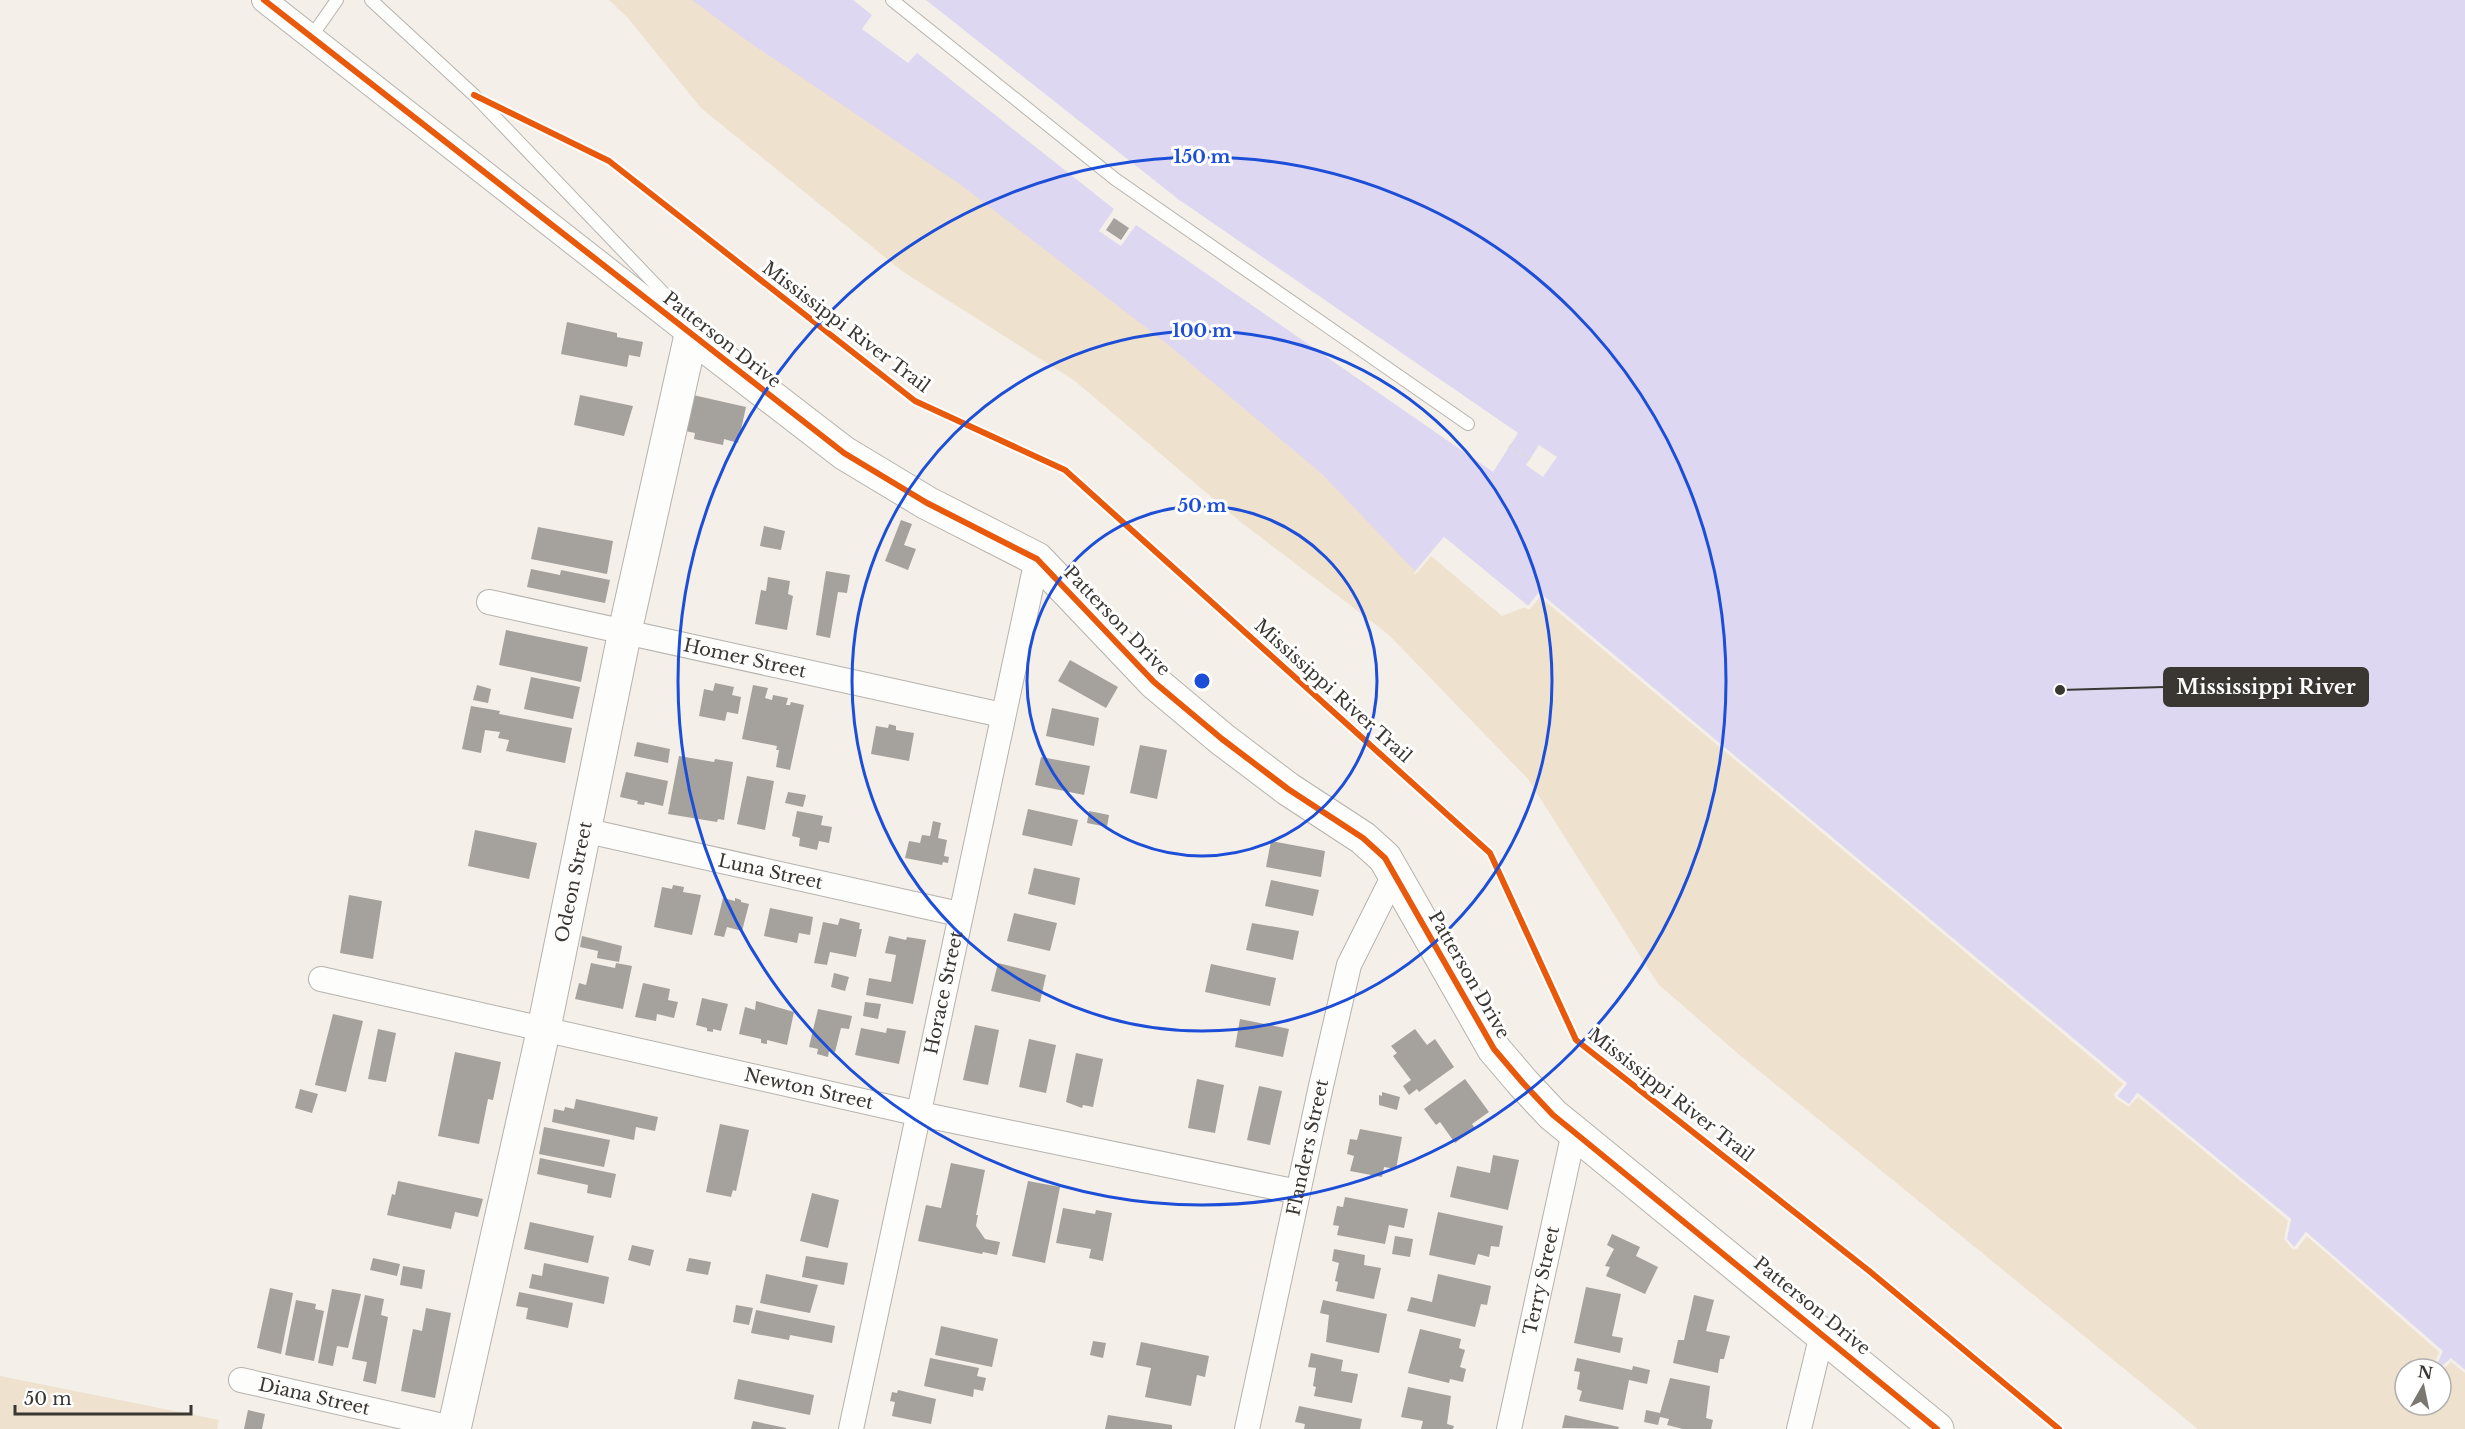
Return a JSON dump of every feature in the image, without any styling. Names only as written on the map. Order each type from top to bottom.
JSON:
[{"type":"street","name":"Patterson Drive","points":[[264,0],[844,453],[927,503],[1037,559],[1154,682],[1222,739],[1288,789],[1363,838],[1385,858],[1494,1049],[1545,1107],[1937,1429]]},
{"type":"street","name":"Odeon Street","points":[[455,1429],[544,1029],[625,630],[691,335]]},
{"type":"street","name":"Horace Street","points":[[851,1429],[920,1114],[959,914],[1037,559]]},
{"type":"street","name":"Homer Street","points":[[489,602],[625,630],[1002,715]]},
{"type":"street","name":"Luna Street","points":[[583,830],[959,914]]},
{"type":"street","name":"Flanders Street","points":[[1247,1429],[1349,964],[1394,875]]},
{"type":"street","name":"Newton Street","points":[[321,979],[920,1114],[1298,1192]]},
{"type":"street","name":"Terry Street","points":[[1509,1429],[1574,1132]]},
{"type":"street","points":[[1799,1429],[1822,1334]]},
{"type":"street","name":"Diana Street","points":[[241,1380],[455,1429]]},
{"type":"lane","points":[[311,37],[337,0]]},
{"type":"lane","points":[[371,0],[474,95],[674,304],[691,335]]},
{"type":"lane","points":[[892,0],[1115,178],[1468,424]]},
{"type":"path","points":[[1509,446],[1530,459]]},
{"type":"shaded area","points":[[609,0],[755,0],[1333,473],[1502,616],[1528,606],[1539,592],[2450,1357],[2393,1357],[2393,1417],[2453,1417],[2453,1360],[2465,1370],[2465,1429],[2198,1429],[1742,1057],[1658,984],[1528,779],[1388,634],[1242,523],[1075,381],[902,271],[701,108],[628,18]]},
{"type":"shaded area","points":[[692,0],[2465,0],[2465,1370],[2453,1360],[2453,1357],[2440,1357],[2442,1351],[2306,1232],[2295,1247],[2286,1239],[2291,1219],[2138,1093],[2129,1104],[2117,1096],[2127,1083],[1539,593],[1528,606],[1444,537],[1415,571],[1322,474],[1166,343],[961,185],[746,40]]},
{"type":"shaded area","points":[[0,1376],[219,1420],[217,1429],[0,1429]]},
{"type":"pier","points":[[853,0],[926,0],[1178,199],[1518,433],[1493,472],[1136,225],[1121,246],[1099,231],[1114,209],[917,53],[908,63],[862,29],[872,15]]},
{"type":"pier","points":[[1539,445],[1557,457],[1543,477],[1526,465]]},
{"type":"pier","points":[[1444,537],[1528,606],[1539,592],[2127,1084],[2117,1096],[2129,1104],[2137,1093],[2291,1219],[2287,1239],[2294,1247],[2306,1232],[2443,1351],[2440,1357],[2437,1357],[2439,1352],[2307,1236],[2297,1249],[2293,1250],[2284,1239],[2288,1220],[2138,1097],[2129,1107],[2115,1098],[2114,1094],[2123,1084],[1540,597],[1530,609],[1527,609],[1444,541],[1417,573],[1413,574]]},
{"type":"pier","points":[[2453,1360],[2465,1370],[2465,1373],[2453,1364]]},
{"type":"building","points":[[1114,218],[1129,228],[1121,240],[1106,230]]},
{"type":"building","points":[[567,322],[617,333],[617,337],[643,342],[640,357],[629,355],[627,367],[561,354]]},
{"type":"building","points":[[580,395],[633,406],[624,436],[574,425]]},
{"type":"building","points":[[693,395],[746,407],[738,443],[724,439],[723,445],[694,439],[695,433],[685,431]]},
{"type":"building","points":[[901,520],[912,524],[904,545],[916,549],[908,570],[885,561]]},
{"type":"building","points":[[764,526],[785,531],[781,550],[760,546]]},
{"type":"building","points":[[538,527],[613,541],[607,574],[531,559]]},
{"type":"building","points":[[531,569],[560,575],[561,570],[610,580],[605,603],[527,587]]},
{"type":"building","points":[[826,571],[850,575],[847,593],[838,592],[830,638],[816,635]]},
{"type":"building","points":[[768,577],[790,581],[788,594],[793,596],[787,630],[755,624],[761,590],[766,591]]},
{"type":"building","points":[[506,630],[588,647],[581,682],[499,665]]},
{"type":"building","points":[[1070,660],[1118,687],[1106,708],[1058,681]]},
{"type":"building","points":[[531,677],[580,687],[573,719],[524,709]]},
{"type":"building","points":[[715,683],[734,687],[732,695],[741,697],[738,714],[727,712],[725,721],[699,716],[704,689],[713,691]]},
{"type":"building","points":[[477,685],[491,689],[488,703],[473,700]]},
{"type":"building","points":[[753,685],[768,688],[765,698],[772,700],[773,695],[788,698],[786,705],[790,705],[791,702],[804,705],[790,770],[776,767],[779,750],[776,750],[777,746],[742,739]]},
{"type":"building","points":[[471,706],[500,711],[499,714],[572,728],[565,763],[506,751],[509,740],[498,738],[500,732],[485,730],[481,753],[462,749]]},
{"type":"building","points":[[1052,708],[1099,718],[1094,746],[1046,736]]},
{"type":"building","points":[[889,724],[896,726],[896,730],[914,733],[909,761],[871,754],[876,726],[888,728]]},
{"type":"building","points":[[637,742],[670,749],[668,763],[634,756]]},
{"type":"building","points":[[1140,745],[1167,750],[1157,799],[1130,793]]},
{"type":"building","points":[[679,756],[714,762],[715,759],[733,762],[724,820],[718,819],[717,822],[668,814]]},
{"type":"building","points":[[1041,757],[1090,766],[1084,795],[1035,785]]},
{"type":"building","points":[[626,772],[668,781],[663,806],[645,802],[644,805],[637,804],[638,801],[620,797]]},
{"type":"building","points":[[747,776],[774,781],[765,830],[737,824]]},
{"type":"building","points":[[788,792],[806,795],[803,807],[785,803]]},
{"type":"building","points":[[1028,809],[1078,820],[1072,846],[1022,835]]},
{"type":"building","points":[[797,811],[823,816],[821,825],[832,827],[829,843],[819,841],[817,850],[799,846],[800,838],[792,836]]},
{"type":"building","points":[[1089,811],[1109,815],[1107,827],[1087,823]]},
{"type":"building","points":[[933,821],[941,823],[938,838],[947,840],[944,856],[949,857],[948,863],[943,862],[942,865],[905,858],[909,841],[920,843],[922,835],[930,836]]},
{"type":"building","points":[[475,830],[537,843],[529,879],[468,866]]},
{"type":"building","points":[[1271,841],[1325,851],[1321,877],[1266,867]]},
{"type":"building","points":[[1034,868],[1080,878],[1075,905],[1028,894]]},
{"type":"building","points":[[1271,880],[1319,890],[1313,916],[1265,906]]},
{"type":"building","points":[[673,885],[684,887],[683,892],[701,895],[692,935],[654,927],[662,887],[672,889]]},
{"type":"building","points":[[349,895],[382,901],[373,959],[340,953]]},
{"type":"building","points":[[723,898],[735,901],[735,898],[749,904],[742,931],[727,927],[724,937],[714,935]]},
{"type":"building","points":[[770,908],[813,917],[810,935],[799,933],[797,943],[764,936]]},
{"type":"building","points":[[1014,913],[1057,923],[1050,951],[1007,941]]},
{"type":"building","points":[[840,918],[860,923],[859,929],[862,929],[856,957],[830,952],[827,965],[814,963],[823,922],[838,925]]},
{"type":"building","points":[[1252,923],[1299,931],[1293,960],[1246,950]]},
{"type":"building","points":[[582,936],[622,946],[619,962],[597,958],[598,951],[580,947]]},
{"type":"building","points":[[889,936],[906,940],[907,937],[926,940],[913,1004],[866,995],[869,978],[891,982],[896,955],[885,953]]},
{"type":"building","points":[[591,963],[615,968],[616,963],[632,966],[623,1009],[575,999],[579,983],[586,985]]},
{"type":"building","points":[[998,963],[1046,975],[1040,1002],[991,991]]},
{"type":"building","points":[[1211,964],[1276,978],[1270,1006],[1205,992]]},
{"type":"building","points":[[834,973],[849,977],[845,991],[831,987]]},
{"type":"building","points":[[643,983],[670,989],[668,1000],[678,1002],[674,1018],[657,1014],[656,1021],[635,1017]]},
{"type":"building","points":[[702,998],[728,1004],[721,1031],[713,1029],[713,1032],[707,1031],[707,1028],[696,1025]]},
{"type":"building","points":[[756,1001],[794,1012],[787,1045],[767,1040],[767,1044],[761,1043],[761,1039],[739,1034],[745,1007],[755,1010]]},
{"type":"building","points":[[865,1002],[881,1004],[878,1019],[863,1016]]},
{"type":"building","points":[[818,1009],[852,1016],[849,1029],[841,1028],[835,1052],[829,1051],[828,1057],[817,1054],[818,1049],[809,1047]]},
{"type":"building","points":[[333,1014],[363,1021],[346,1092],[315,1085]]},
{"type":"building","points":[[1240,1019],[1289,1029],[1283,1057],[1235,1047]]},
{"type":"building","points":[[975,1025],[999,1030],[988,1085],[963,1080]]},
{"type":"building","points":[[861,1028],[886,1033],[887,1028],[906,1031],[899,1064],[855,1055]]},
{"type":"building","points":[[378,1029],[396,1033],[386,1082],[368,1079]]},
{"type":"building","points":[[1415,1029],[1427,1045],[1435,1039],[1454,1067],[1419,1092],[1417,1089],[1409,1095],[1403,1086],[1411,1080],[1393,1056],[1397,1053],[1391,1046]]},
{"type":"building","points":[[1029,1039],[1056,1045],[1046,1093],[1019,1087]]},
{"type":"building","points":[[455,1052],[501,1062],[493,1100],[488,1099],[479,1144],[438,1136]]},
{"type":"building","points":[[1076,1053],[1103,1059],[1093,1107],[1083,1105],[1082,1108],[1066,1102]]},
{"type":"building","points":[[1197,1079],[1224,1085],[1215,1133],[1188,1128]]},
{"type":"building","points":[[1465,1079],[1489,1112],[1472,1124],[1475,1128],[1455,1143],[1440,1122],[1436,1125],[1424,1109]]},
{"type":"building","points":[[1259,1086],[1282,1091],[1270,1145],[1247,1140]]},
{"type":"building","points":[[300,1089],[318,1094],[312,1113],[295,1108]]},
{"type":"building","points":[[1382,1092],[1400,1097],[1397,1110],[1379,1105],[1379,1095],[1382,1096]]},
{"type":"building","points":[[576,1099],[658,1117],[655,1131],[636,1127],[634,1140],[552,1122],[554,1109],[564,1111],[565,1107],[574,1109]]},
{"type":"building","points":[[720,1124],[749,1130],[736,1191],[733,1190],[731,1197],[706,1192]]},
{"type":"building","points":[[544,1127],[610,1140],[604,1167],[539,1154]]},
{"type":"building","points":[[1360,1129],[1402,1137],[1396,1169],[1384,1167],[1382,1177],[1350,1171],[1354,1156],[1347,1154],[1350,1139],[1357,1140]]},
{"type":"building","points":[[1493,1155],[1519,1160],[1508,1210],[1450,1197],[1457,1166],[1490,1173]]},
{"type":"building","points":[[540,1158],[616,1174],[611,1198],[587,1193],[588,1185],[537,1174]]},
{"type":"building","points":[[951,1163],[985,1170],[976,1226],[985,1239],[1000,1242],[997,1255],[918,1241],[926,1205],[941,1208]]},
{"type":"building","points":[[398,1181],[483,1199],[478,1217],[455,1212],[451,1229],[387,1215]]},
{"type":"building","points":[[1028,1181],[1060,1187],[1045,1263],[1012,1256]]},
{"type":"building","points":[[812,1193],[839,1200],[828,1248],[800,1241]]},
{"type":"building","points":[[1345,1197],[1408,1209],[1404,1228],[1389,1225],[1385,1244],[1337,1235],[1339,1226],[1333,1225],[1337,1206],[1343,1207]]},
{"type":"building","points":[[1063,1208],[1095,1214],[1096,1210],[1112,1213],[1103,1261],[1089,1258],[1091,1249],[1056,1243]]},
{"type":"building","points":[[1438,1212],[1503,1226],[1499,1247],[1491,1246],[1489,1257],[1478,1254],[1475,1265],[1429,1255]]},
{"type":"building","points":[[530,1222],[594,1236],[588,1263],[524,1249]]},
{"type":"building","points":[[1612,1234],[1640,1247],[1636,1256],[1658,1267],[1645,1294],[1606,1276],[1610,1267],[1605,1266],[1614,1249],[1607,1245]]},
{"type":"building","points":[[1395,1236],[1413,1239],[1410,1257],[1392,1254]]},
{"type":"building","points":[[632,1245],[654,1250],[650,1266],[628,1260]]},
{"type":"building","points":[[1334,1249],[1365,1255],[1364,1265],[1381,1268],[1374,1299],[1336,1291],[1338,1282],[1335,1281],[1339,1263],[1332,1261]]},
{"type":"building","points":[[806,1256],[848,1263],[844,1285],[802,1277]]},
{"type":"building","points":[[373,1258],[400,1264],[397,1276],[370,1270]]},
{"type":"building","points":[[689,1258],[711,1262],[708,1275],[686,1271]]},
{"type":"building","points":[[544,1263],[609,1277],[604,1304],[529,1288],[532,1274],[542,1276]]},
{"type":"building","points":[[403,1266],[425,1270],[422,1289],[400,1285]]},
{"type":"building","points":[[766,1274],[818,1285],[810,1313],[760,1303]]},
{"type":"building","points":[[1438,1274],[1491,1286],[1487,1305],[1481,1304],[1475,1327],[1407,1311],[1411,1297],[1432,1302]]},
{"type":"building","points":[[1586,1287],[1621,1294],[1612,1336],[1623,1338],[1620,1353],[1574,1343]]},
{"type":"building","points":[[270,1288],[293,1293],[281,1354],[257,1348]]},
{"type":"building","points":[[332,1289],[361,1294],[348,1348],[337,1346],[333,1366],[318,1363]]},
{"type":"building","points":[[519,1292],[573,1303],[568,1328],[526,1319],[528,1308],[516,1306]]},
{"type":"building","points":[[365,1295],[384,1299],[381,1315],[388,1317],[376,1384],[363,1381],[367,1362],[352,1359]]},
{"type":"building","points":[[1694,1295],[1714,1300],[1706,1331],[1730,1336],[1724,1359],[1720,1359],[1718,1373],[1673,1363],[1678,1340],[1684,1340]]},
{"type":"building","points":[[296,1300],[316,1304],[315,1309],[324,1311],[314,1361],[285,1355]]},
{"type":"building","points":[[1323,1300],[1387,1314],[1379,1353],[1326,1342],[1329,1315],[1320,1313]]},
{"type":"building","points":[[736,1305],[753,1308],[749,1325],[733,1322]]},
{"type":"building","points":[[426,1308],[451,1313],[435,1398],[401,1391],[413,1329],[422,1331]]},
{"type":"building","points":[[756,1310],[835,1326],[832,1343],[790,1335],[789,1340],[751,1333]]},
{"type":"building","points":[[941,1326],[998,1339],[992,1367],[935,1355]]},
{"type":"building","points":[[1420,1329],[1461,1339],[1459,1348],[1465,1350],[1460,1367],[1466,1369],[1463,1382],[1450,1379],[1449,1383],[1408,1373]]},
{"type":"building","points":[[1093,1341],[1106,1343],[1103,1358],[1090,1355]]},
{"type":"building","points":[[1141,1342],[1209,1356],[1205,1377],[1197,1375],[1191,1406],[1145,1397],[1151,1368],[1136,1365]]},
{"type":"building","points":[[1311,1353],[1343,1360],[1341,1371],[1358,1374],[1352,1403],[1314,1396],[1316,1368],[1308,1367]]},
{"type":"building","points":[[930,1358],[979,1368],[977,1376],[986,1378],[983,1391],[974,1389],[973,1397],[924,1386]]},
{"type":"building","points":[[1577,1358],[1632,1370],[1633,1366],[1650,1370],[1647,1384],[1629,1380],[1623,1410],[1579,1401],[1582,1391],[1577,1389],[1580,1372],[1574,1371]]},
{"type":"building","points":[[1670,1378],[1710,1386],[1706,1418],[1713,1420],[1711,1429],[1683,1429],[1667,1425],[1669,1419],[1660,1417],[1658,1425],[1644,1422],[1646,1410],[1660,1413]]},
{"type":"building","points":[[738,1379],[814,1395],[810,1415],[734,1399]]},
{"type":"building","points":[[1408,1387],[1451,1396],[1447,1424],[1454,1426],[1453,1429],[1421,1429],[1423,1421],[1401,1417]]},
{"type":"building","points":[[898,1390],[936,1399],[931,1424],[892,1416],[895,1402],[890,1401],[892,1392],[897,1393]]},
{"type":"building","points":[[1299,1406],[1362,1419],[1360,1429],[1304,1429],[1305,1424],[1295,1422]]},
{"type":"building","points":[[248,1410],[265,1414],[262,1429],[244,1429]]},
{"type":"building","points":[[1108,1415],[1172,1425],[1172,1429],[1105,1429]]},
{"type":"building","points":[[1565,1415],[1619,1427],[1618,1429],[1562,1428]]},
{"type":"building","points":[[753,1421],[786,1428],[786,1429],[751,1429]]},
{"type":"cycle path","points":[[264,0],[844,453],[927,503],[1037,559],[1154,682],[1222,739],[1288,789],[1363,838],[1385,858],[1494,1049],[1553,1115],[1937,1429]]},
{"type":"cycle path","name":"Mississippi River Trail","points":[[474,95],[609,161],[915,401],[1065,470],[1490,853],[1576,1040],[1868,1270],[2059,1429]]},
{"type":"place","name":"Mississippi River","points":[[2060,690]]}]
